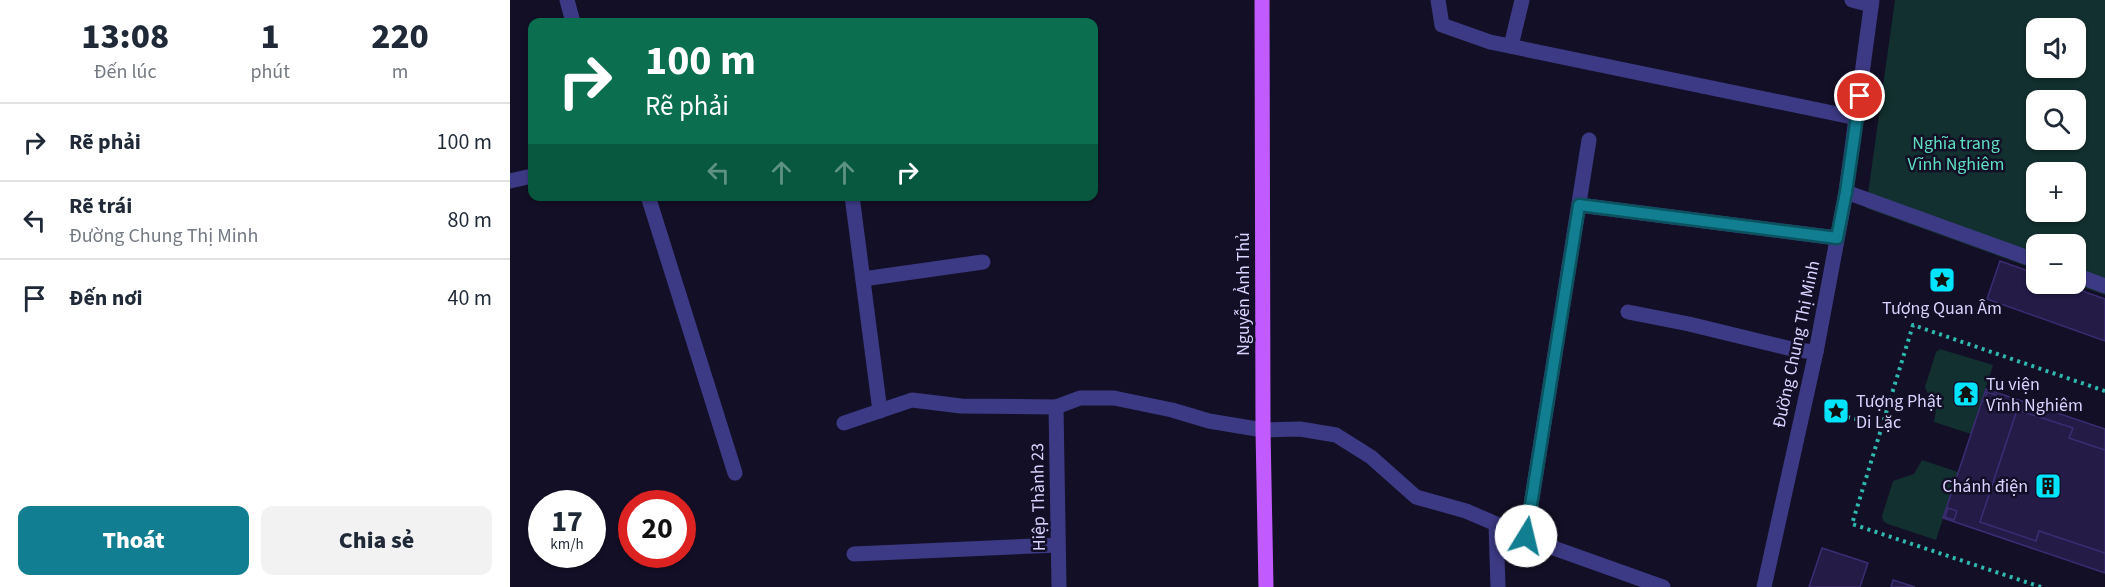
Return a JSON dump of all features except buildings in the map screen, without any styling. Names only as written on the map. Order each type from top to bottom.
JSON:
[{"type":"main road","name":"Nguyễn Ảnh Thủ","points":[[1262,0],[1263,430],[1266,587]]},
{"type":"street","points":[[567,0],[572,18]]},
{"type":"street","points":[[1438,0],[1442,25],[1490,42],[1857,118]]},
{"type":"street","points":[[1511,46],[1522,0]]},
{"type":"street","points":[[1852,0],[1872,2]]},
{"type":"street","name":"Đường Chung Thị Minh","points":[[1764,587],[1816,352],[1846,192],[1872,2]]},
{"type":"street","points":[[1526,536],[1589,140]]},
{"type":"street","points":[[510,181],[528,177]]},
{"type":"street","points":[[1846,192],[2026,257]]},
{"type":"street","points":[[650,201],[735,473]]},
{"type":"street","points":[[853,201],[880,411]]},
{"type":"street","points":[[1579,205],[1837,238]]},
{"type":"street","points":[[863,279],[983,262]]},
{"type":"street","points":[[2086,279],[2105,286]]},
{"type":"street","points":[[1628,312],[1796,350],[1816,352]]},
{"type":"street","points":[[844,423],[912,400],[961,406],[1056,407],[1080,398],[1114,398],[1172,410],[1209,421],[1263,430],[1300,429],[1336,435],[1371,457],[1416,497],[1466,511],[1580,558],[1663,587]]},
{"type":"street","name":"Hiệp Thành 23","points":[[1056,407],[1059,587]]},
{"type":"street","points":[[1496,525],[1498,587]]},
{"type":"street","points":[[854,554],[1058,545]]},
{"type":"path","points":[[2041,587],[1851,524],[1913,326],[2105,391]]},
{"type":"path","points":[[1847,417],[1883,425]]},
{"type":"green space","name":"Nghĩa trang Vĩnh Nghiêm","points":[[1895,0],[2105,0],[2105,295],[2086,288],[2086,234],[2026,234],[2026,266],[1866,208]]},
{"type":"green space","points":[[1940,349],[1993,365],[1971,434],[1934,422],[1935,404],[1925,387],[1936,352]]},
{"type":"green space","points":[[1922,460],[1958,472],[1936,540],[1888,524],[1883,521],[1882,516],[1893,481],[1914,474]]},
{"type":"place","name":"Tượng Quan Âm","points":[[1942,280]]},
{"type":"place","name":"Tu viện Vĩnh Nghiêm","points":[[1966,394]]},
{"type":"place","name":"Tượng Phật Di Lặc","points":[[1836,411]]},
{"type":"place","name":"Chánh điện","points":[[2048,486]]},
{"type":"route","points":[[1526,536],[1579,205],[1837,238],[1860,96]]}]
